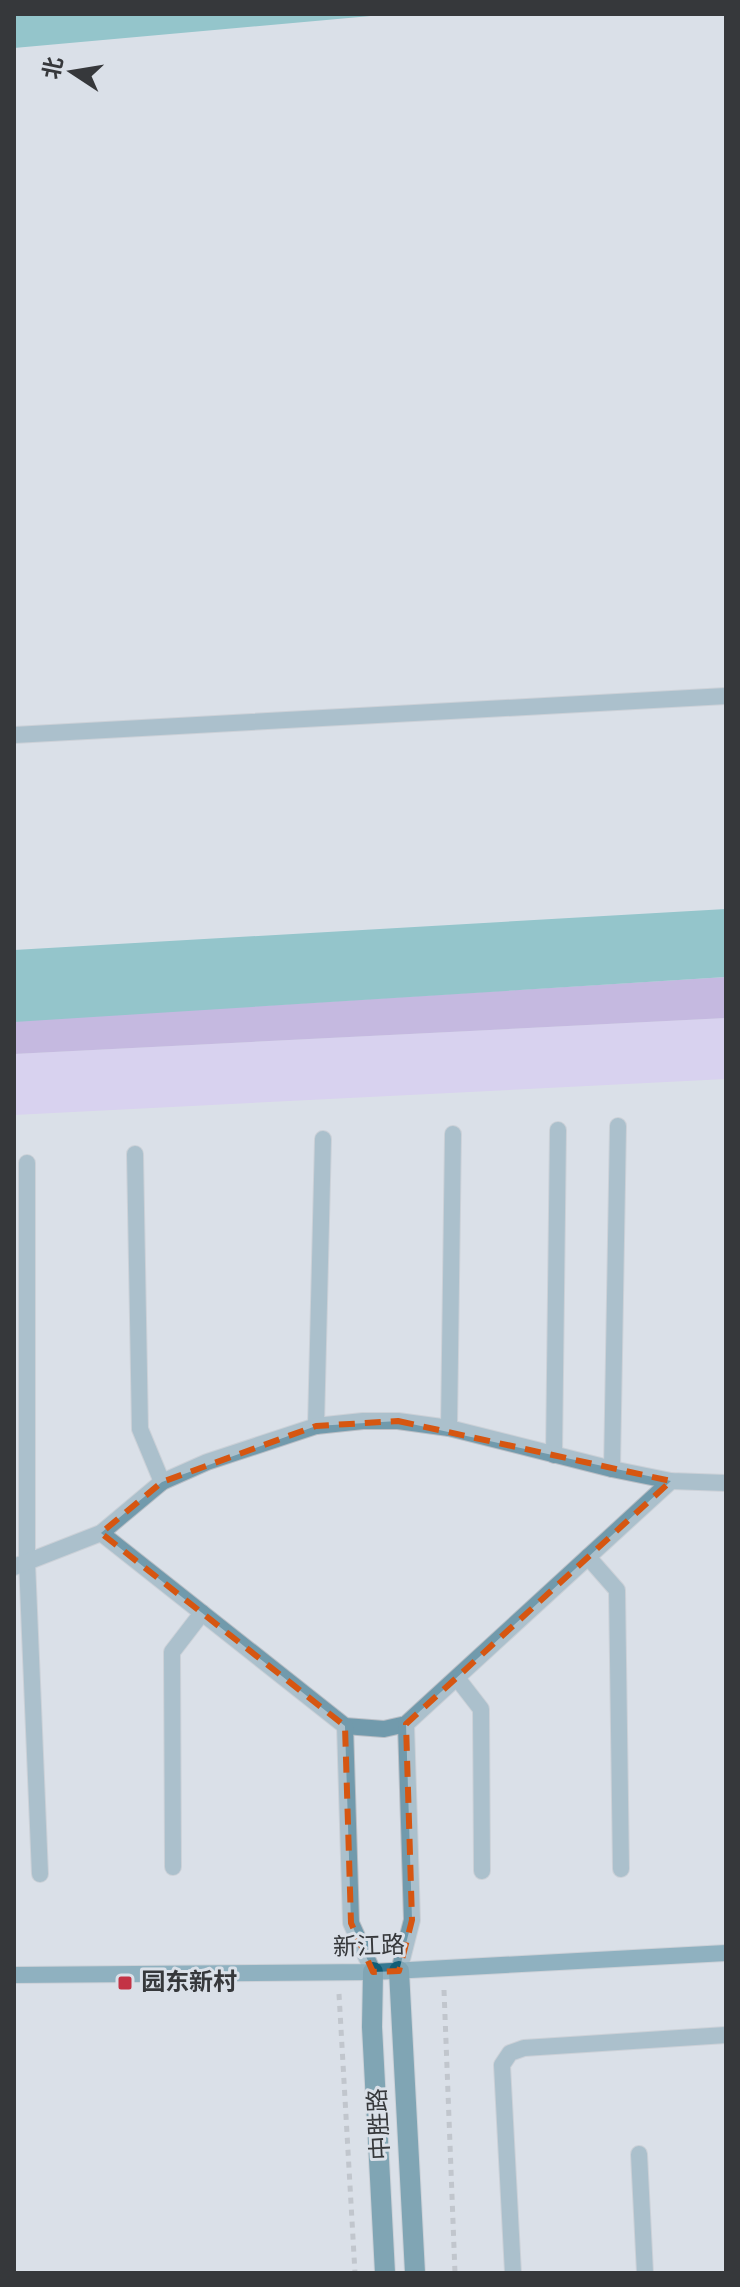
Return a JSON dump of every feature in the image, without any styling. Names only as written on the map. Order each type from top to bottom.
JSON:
[{"type":"main road","name":"中胜路","points":[[399,1971],[415,2273]]},
{"type":"main road","name":"中胜路","points":[[373,1972],[372,2027],[385,2273]]},
{"type":"street","points":[[14,735],[726,696]]},
{"type":"street","points":[[612,1469],[618,1126]]},
{"type":"street","points":[[554,1455],[558,1130]]},
{"type":"street","points":[[449,1428],[453,1134]]},
{"type":"street","points":[[316,1426],[323,1139]]},
{"type":"street","points":[[135,1154],[140,1429],[162,1482]]},
{"type":"street","points":[[27,1163],[20,1564],[40,1874]]},
{"type":"street","points":[[20,1564],[101,1533],[162,1482],[207,1462],[316,1426],[398,1421],[449,1428],[671,1481],[726,1483]]},
{"type":"street","points":[[101,1533],[345,1726],[384,1729],[406,1724],[671,1481]]},
{"type":"street","points":[[588,1557],[617,1590],[621,1869]]},
{"type":"street","points":[[173,1867],[172,1652],[202,1613]]},
{"type":"street","points":[[457,1678],[481,1709],[482,1871]]},
{"type":"street","points":[[399,1971],[412,1920],[406,1724]]},
{"type":"street","points":[[345,1726],[351,1923],[373,1972]]},
{"type":"street","name":"新江路","points":[[14,1975],[373,1972],[726,1953]]},
{"type":"street","points":[[513,2273],[502,2065],[510,2053],[524,2048],[726,2035]]},
{"type":"street","points":[[639,2154],[645,2273]]},
{"type":"path","points":[[443,1968],[455,2273]]},
{"type":"path","points":[[338,1973],[355,2273]]},
{"type":"highlighted area","points":[[398,1421],[671,1481],[406,1724],[412,1920],[399,1971],[373,1972],[351,1923],[345,1726],[101,1533],[162,1482],[316,1426]]},
{"type":"shaded area","points":[[726,977],[726,1018],[14,1054],[14,1021]]},
{"type":"shaded area","points":[[726,1018],[726,1079],[14,1115],[14,1054]]},
{"type":"water","points":[[14,14],[393,14],[14,48]]},
{"type":"water","points":[[726,909],[726,977],[14,1022],[14,950]]},
{"type":"place","name":"园东新村","points":[[125,1983]]}]
